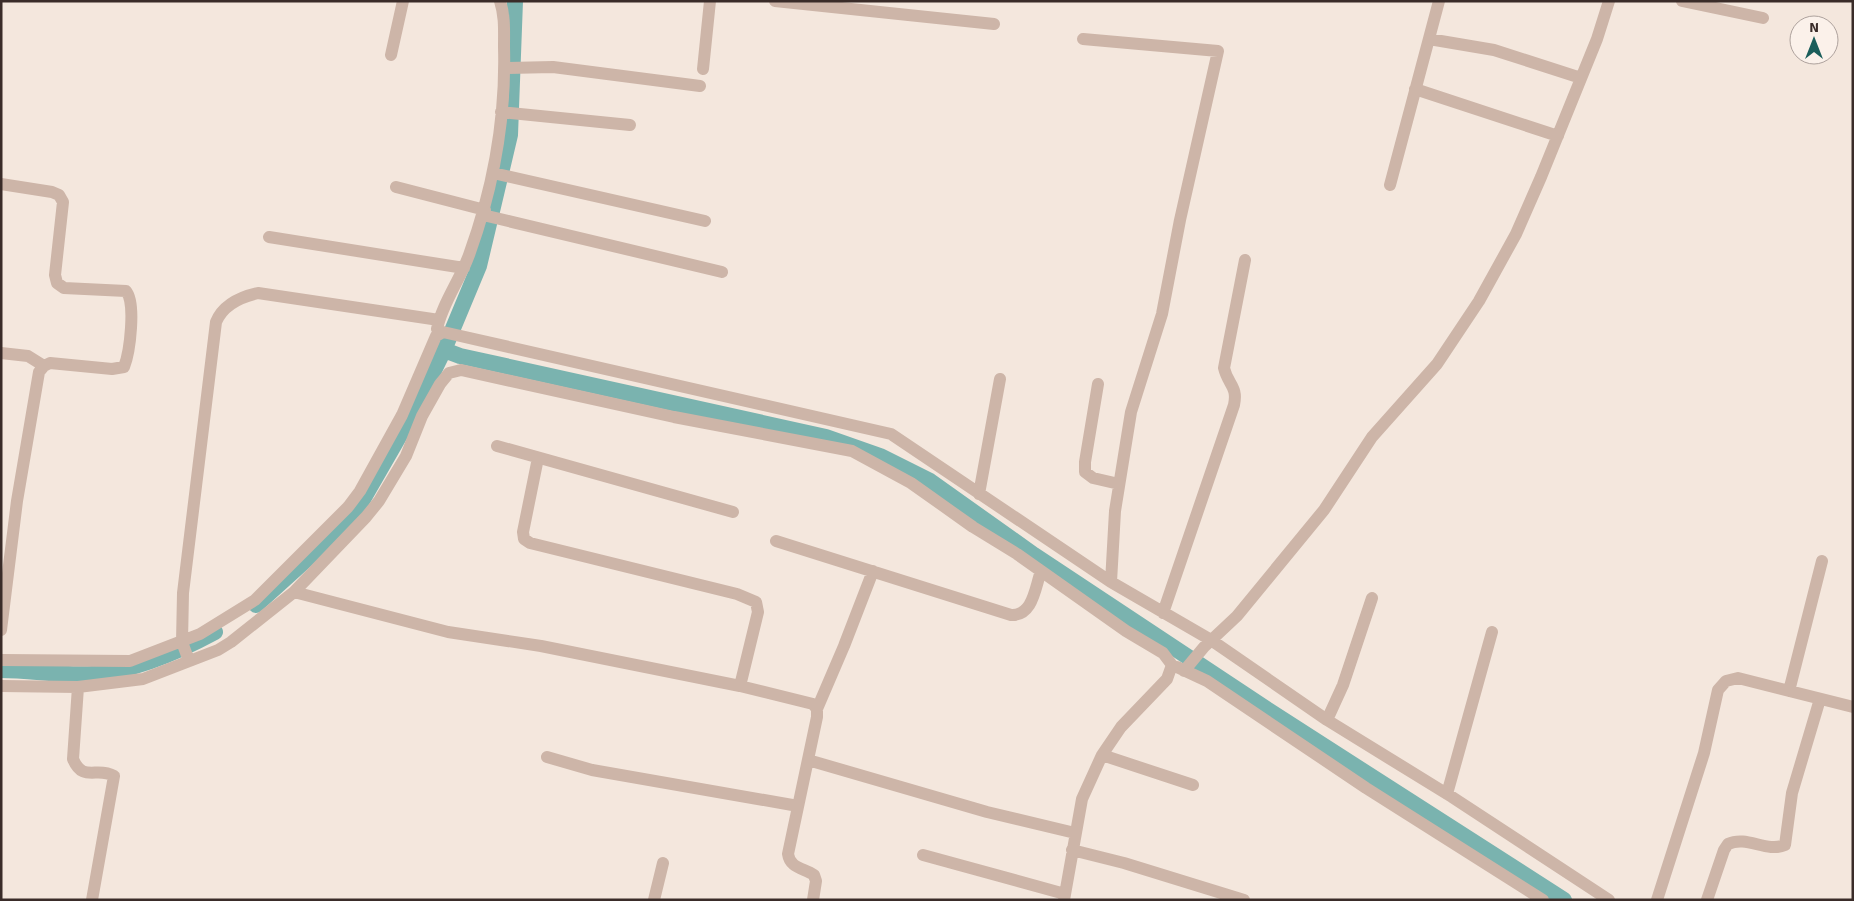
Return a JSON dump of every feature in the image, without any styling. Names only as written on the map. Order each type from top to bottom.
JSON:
[{"type":"street","points":[[391,55],[403,1]]},
{"type":"street","points":[[703,69],[710,1]]},
{"type":"street","points":[[775,1],[994,24]]},
{"type":"street","points":[[1390,185],[1439,1]]},
{"type":"street","points":[[923,855],[1065,897],[1082,799],[1102,755],[1121,727],[1167,679],[1236,616],[1324,510],[1381,426],[1437,364],[1479,301],[1516,234],[1558,136],[1609,1]]},
{"type":"street","points":[[1682,1],[1763,18]]},
{"type":"street","points":[[1,686],[78,687],[143,679],[185,650],[200,634],[255,600],[348,507],[402,415],[488,215],[499,174],[504,112],[512,68],[501,2]]},
{"type":"street","points":[[1083,39],[1218,50],[1180,220],[1162,314],[1131,412],[1114,511],[1111,582]]},
{"type":"street","points":[[1429,39],[1494,50],[1581,78]]},
{"type":"street","points":[[512,68],[553,67],[700,86]]},
{"type":"street","points":[[1415,88],[1558,136]]},
{"type":"street","points":[[504,112],[630,125]]},
{"type":"street","points":[[499,174],[705,221]]},
{"type":"street","points":[[1,184],[52,192],[59,195],[63,202],[55,275],[57,283],[64,288],[119,289],[126,291],[130,296],[132,305],[124,367],[112,369],[55,364],[44,366],[39,372],[17,501],[1,630]]},
{"type":"street","points":[[396,187],[488,215],[722,272]]},
{"type":"street","points":[[269,237],[464,268]]},
{"type":"street","points":[[1163,613],[1234,405],[1235,388],[1226,376],[1224,368],[1245,260]]},
{"type":"street","points":[[185,650],[183,593],[216,322],[220,312],[246,295],[258,293],[440,329],[458,336],[891,434],[1111,582],[1163,613],[1207,643],[1447,794],[1609,900]]},
{"type":"street","points":[[1,352],[28,356],[44,366]]},
{"type":"street","points":[[1,660],[130,661],[231,642],[294,592],[379,501],[406,456],[422,416],[440,384],[449,373],[461,370],[674,417],[852,451],[911,483],[1126,631],[1163,652],[1366,788],[1543,900]]},
{"type":"street","points":[[979,494],[1000,378]]},
{"type":"street","points":[[1098,384],[1085,472],[1093,478],[1118,484]]},
{"type":"street","points":[[497,446],[733,512]]},
{"type":"street","points":[[538,458],[523,532],[524,539],[530,543],[737,594],[756,602],[758,612],[740,686]]},
{"type":"street","points":[[776,541],[1011,615],[1019,615],[1026,611],[1041,571]]},
{"type":"street","points":[[1789,690],[1822,561]]},
{"type":"street","points":[[813,900],[816,881],[814,875],[795,867],[789,862],[789,843],[818,709],[873,571]]},
{"type":"street","points":[[294,592],[448,632],[541,646],[740,686],[806,701],[818,709]]},
{"type":"street","points":[[1328,720],[1343,685],[1372,598]]},
{"type":"street","points":[[1447,794],[1492,632]]},
{"type":"street","points":[[1657,900],[1704,753],[1718,690],[1726,681],[1738,678],[1853,707]]},
{"type":"street","points":[[78,687],[73,759],[76,767],[84,773],[108,773],[114,776],[92,900]]},
{"type":"street","points":[[1707,900],[1724,850],[1728,844],[1742,840],[1777,848],[1785,845],[1792,793],[1820,699]]},
{"type":"street","points":[[1102,755],[1193,785]]},
{"type":"street","points":[[547,757],[592,770],[798,806]]},
{"type":"street","points":[[808,760],[987,812],[1075,833]]},
{"type":"street","points":[[1072,850],[1124,863],[1244,900]]},
{"type":"street","points":[[654,900],[662,863]]},
{"type":"waterway","points":[[256,605],[339,530],[358,508],[416,407],[444,350],[479,266],[510,135],[515,1]]},
{"type":"waterway","points":[[444,350],[460,356],[826,437],[880,456],[930,481],[1034,555],[1271,712],[1564,900]]},
{"type":"waterway","points":[[1,670],[70,674],[109,672],[140,665],[156,659],[186,647],[215,632]]}]
